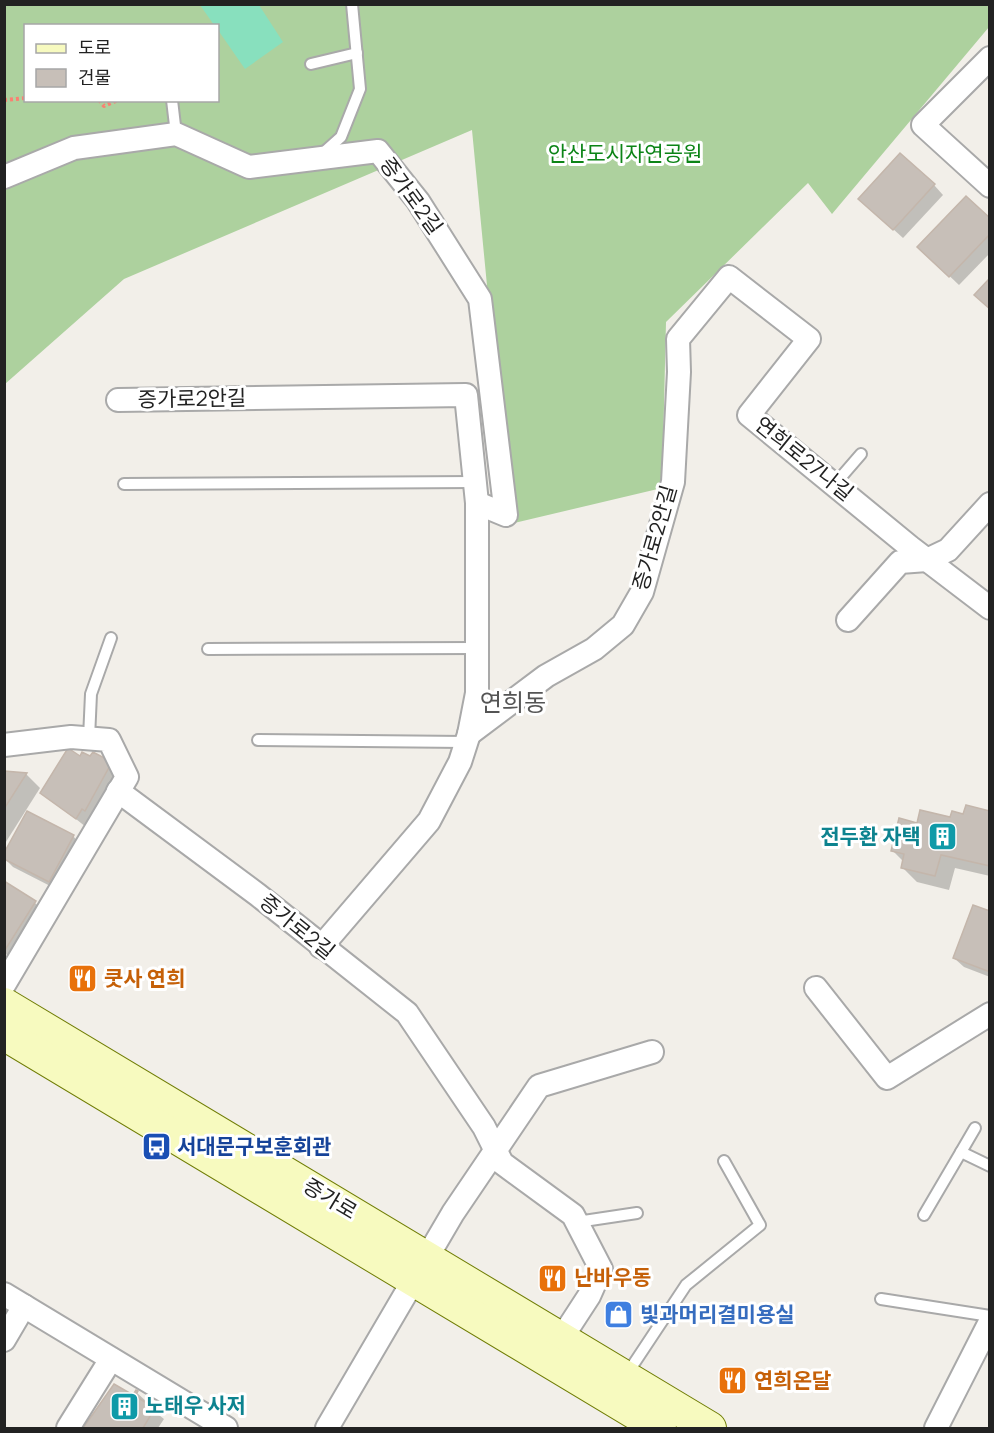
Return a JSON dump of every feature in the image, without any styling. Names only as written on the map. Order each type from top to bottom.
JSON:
[{"type":"main road","name":"증가로","points":[[4,1004],[422,1269],[660,1428]]},
{"type":"main road","name":"증가로","points":[[4,1034],[422,1269],[561,1339],[710,1428]]},
{"type":"street","points":[[990,57],[923,125],[990,186]]},
{"type":"street","name":"증가로2길","points":[[176,134],[249,167],[319,156],[378,151],[418,201],[480,299],[506,515],[476,493]]},
{"type":"street","points":[[4,177],[74,148],[176,134]]},
{"type":"street","name":"증가로2안길","points":[[467,738],[546,676],[594,650],[623,625],[642,592],[673,482],[679,372],[678,339],[729,277]]},
{"type":"street","name":"연희로27나길","points":[[729,277],[809,339],[749,415],[990,608]]},
{"type":"street","name":"증가로2안길","points":[[118,400],[466,395],[476,493],[477,648],[477,693],[467,738],[460,762],[429,820],[321,947]]},
{"type":"street","points":[[848,620],[900,562],[928,560],[948,550],[990,504]]},
{"type":"street","points":[[4,985],[127,777],[109,740],[71,737],[5,745]]},
{"type":"street","name":"증가로2길","points":[[118,791],[407,1012],[484,1127],[494,1150]]},
{"type":"street","points":[[816,988],[887,1078],[990,1014]]},
{"type":"street","points":[[327,1428],[453,1213],[539,1086],[652,1052]]},
{"type":"street","points":[[494,1150],[502,1163],[573,1215],[601,1269],[589,1296],[561,1339]]},
{"type":"street","points":[[4,1294],[226,1428]]},
{"type":"street","points":[[4,1340],[24,1306]]},
{"type":"street","points":[[936,1428],[990,1322]]},
{"type":"street","points":[[69,1428],[111,1359]]},
{"type":"lane","points":[[319,156],[340,137],[360,89],[352,4]]},
{"type":"lane","points":[[311,64],[357,53]]},
{"type":"lane","points":[[172,102],[176,134]]},
{"type":"lane","points":[[835,484],[861,454]]},
{"type":"lane","points":[[124,484],[476,493]]},
{"type":"lane","points":[[89,738],[91,694],[111,638]]},
{"type":"lane","points":[[208,648],[477,648]]},
{"type":"lane","points":[[258,740],[467,738]]},
{"type":"lane","points":[[924,1215],[975,1128]]},
{"type":"lane","points":[[961,1152],[990,1166]]},
{"type":"lane","points":[[625,1377],[686,1285],[760,1224],[724,1161]]},
{"type":"lane","points":[[577,1222],[637,1213]]},
{"type":"lane","points":[[881,1299],[990,1316]]},
{"type":"path","points":[[4,100],[24,98]]},
{"type":"path","points":[[101,102],[104,106],[113,102]]},
{"type":"green space","name":"안산도시자연공원","points":[[5,5],[989,5],[989,27],[832,214],[808,183],[666,322],[662,488],[510,524],[472,130],[124,279],[5,384]]},
{"type":"green space","points":[[200,5],[259,5],[283,42],[245,69],[219,31],[219,24],[213,24]]},
{"type":"building","points":[[900,153],[935,184],[893,230],[858,199]]},
{"type":"building","points":[[966,196],[990,218],[990,234],[949,277],[917,247]]},
{"type":"building","points":[[990,278],[990,309],[974,295]]},
{"type":"building","points":[[68,748],[80,756],[82,752],[90,756],[93,752],[112,762],[85,811],[82,809],[76,819],[40,793]]},
{"type":"building","points":[[4,771],[27,773],[4,809]]},
{"type":"building","name":"전두환 자택","points":[[966,805],[990,811],[990,866],[941,855],[935,876],[901,868],[904,854],[891,851],[899,818],[917,823],[920,810],[950,817],[952,811],[963,814]]},
{"type":"building","points":[[27,811],[74,835],[49,882],[4,859],[4,853]]},
{"type":"building","points":[[4,881],[36,901],[5,950],[4,950]]},
{"type":"building","points":[[973,905],[990,911],[990,972],[953,958]]},
{"type":"building","name":"노태우 사저","points":[[114,1384],[133,1395],[136,1390],[138,1391],[135,1396],[155,1408],[143,1428],[83,1428]]},
{"type":"place","name":"전두환 자택","points":[[942,837]]},
{"type":"place","name":"쿳사 연희","points":[[83,979]]},
{"type":"place","name":"서대문구보훈회관","points":[[156,1147]]},
{"type":"place","name":"난바우동","points":[[553,1278]]},
{"type":"place","name":"빛과머리결미용실","points":[[619,1315]]},
{"type":"place","name":"연희온달","points":[[733,1381]]},
{"type":"place","name":"노태우 사저","points":[[124,1406]]},
{"type":"district","name":"연희동","points":[[513,703]]}]
